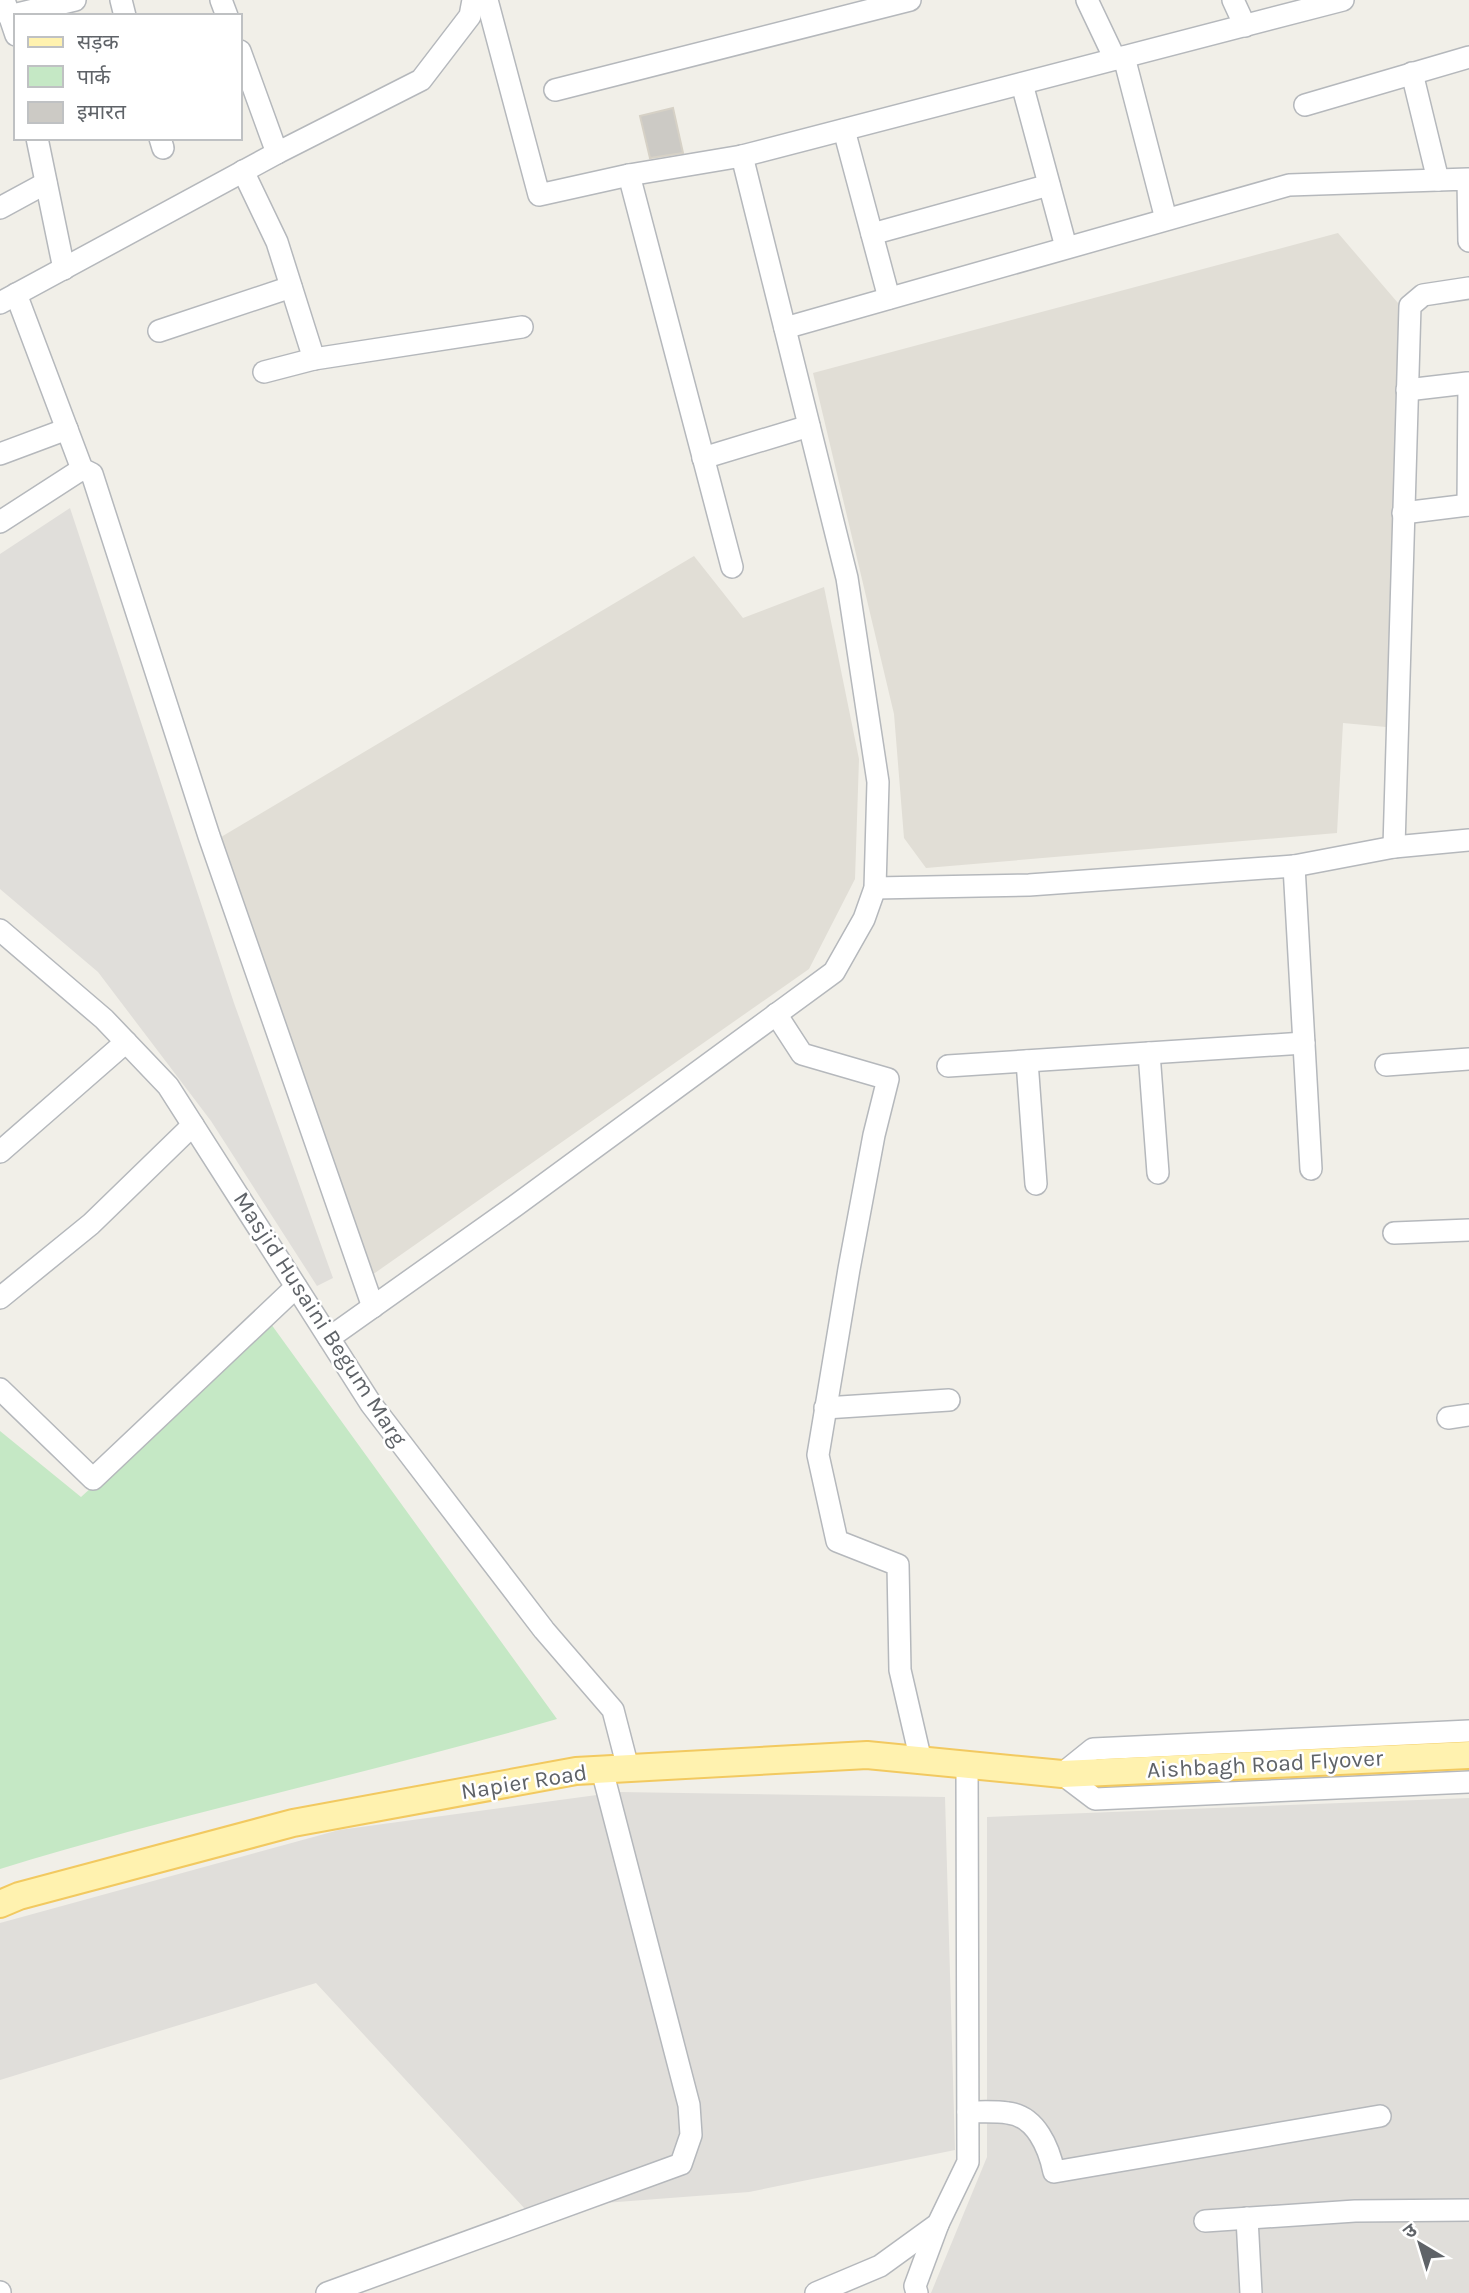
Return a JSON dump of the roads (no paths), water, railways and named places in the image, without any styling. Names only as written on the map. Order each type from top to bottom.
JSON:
[{"type":"main road","name":"Napier Road","points":[[0,1904],[19,1896],[293,1823],[576,1771],[867,1755],[1062,1774]]},
{"type":"main road","name":"Aishbagh Road Flyover","points":[[1062,1774],[1469,1755]]},
{"type":"street","points":[[34,14],[75,0]]},
{"type":"street","points":[[373,1307],[209,836],[92,474],[82,470],[6,296],[64,269],[277,153],[421,80],[470,16],[473,0]]},
{"type":"street","points":[[487,0],[539,195],[629,175],[742,156],[1343,0]]},
{"type":"street","points":[[555,90],[910,0]]},
{"type":"street","points":[[1087,0],[1119,58],[1167,219]]},
{"type":"street","points":[[1233,0],[1245,26]]},
{"type":"street","points":[[0,42],[11,22]]},
{"type":"street","points":[[242,57],[277,153]]},
{"type":"street","points":[[1305,105],[1469,57]]},
{"type":"street","points":[[1412,74],[1438,180]]},
{"type":"street","points":[[1022,84],[1066,247]]},
{"type":"street","points":[[844,130],[889,298]]},
{"type":"street","points":[[37,140],[64,269]]},
{"type":"street","points":[[329,1338],[515,1206],[834,972],[864,919],[875,888],[878,782],[848,578],[742,156]]},
{"type":"street","points":[[243,171],[277,242],[314,359]]},
{"type":"street","points":[[629,175],[732,567]]},
{"type":"street","points":[[785,328],[1289,185],[1468,179],[1469,241]]},
{"type":"street","points":[[0,208],[46,183]]},
{"type":"street","points":[[872,234],[1049,185]]},
{"type":"street","points":[[159,331],[291,287]]},
{"type":"street","points":[[1394,847],[1410,306],[1423,295],[1469,288]]},
{"type":"street","points":[[264,372],[314,359],[522,327]]},
{"type":"street","points":[[1404,513],[1469,505],[1468,383],[1407,390]]},
{"type":"street","points":[[703,458],[809,426]]},
{"type":"street","points":[[0,454],[66,429]]},
{"type":"street","points":[[0,522],[82,470]]},
{"type":"street","points":[[875,888],[1029,885],[1294,866],[1394,847],[1469,840]]},
{"type":"street","points":[[1294,866],[1311,1169]]},
{"type":"street","name":"Masjid Husaini Begum Marg","points":[[0,930],[104,1019],[168,1086],[371,1404],[544,1630],[613,1710],[615,1769],[689,2105],[691,2135],[681,2164],[327,2293]]},
{"type":"street","points":[[776,1014],[802,1054],[888,1079],[874,1135],[818,1455],[836,1541],[898,1565],[900,1670],[921,1761]]},
{"type":"street","points":[[0,1152],[126,1042]]},
{"type":"street","points":[[948,1066],[1304,1043]]},
{"type":"street","points":[[1149,1053],[1158,1173]]},
{"type":"street","points":[[1386,1065],[1469,1059]]},
{"type":"street","points":[[1027,1061],[1035,1184]]},
{"type":"street","points":[[0,1298],[91,1224],[193,1125]]},
{"type":"street","points":[[1394,1233],[1469,1230]]},
{"type":"street","points":[[0,1389],[93,1479],[296,1287]]},
{"type":"street","points":[[825,1408],[949,1400]]},
{"type":"street","points":[[1469,1731],[1093,1749],[1062,1774],[1095,1799],[1469,1782]]},
{"type":"street","points":[[917,2293],[915,2286],[938,2224],[968,2162],[967,1765]]},
{"type":"street","points":[[968,2112],[1011,2113],[1035,2127],[1050,2154],[1054,2172],[1380,2116]]},
{"type":"street","points":[[1205,2221],[1355,2211],[1469,2210]]},
{"type":"street","points":[[1247,2218],[1251,2293]]},
{"type":"street","points":[[816,2293],[880,2266],[938,2224]]}]
